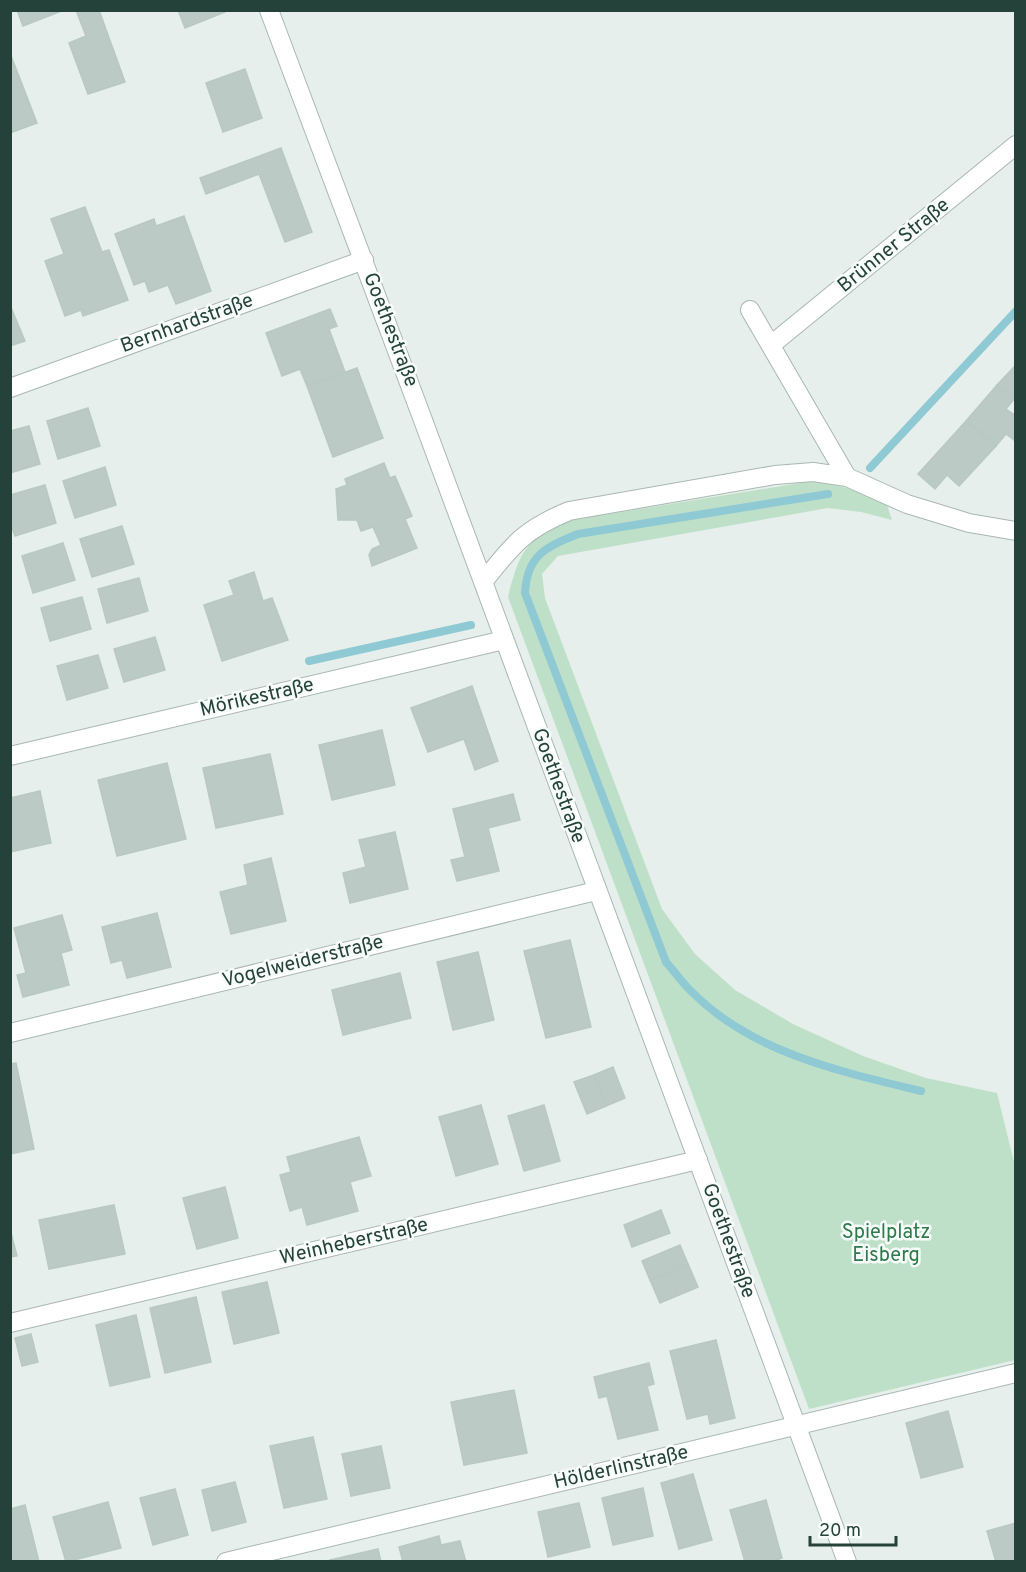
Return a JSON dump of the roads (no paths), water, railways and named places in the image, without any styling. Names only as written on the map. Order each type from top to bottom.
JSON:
[{"type":"street","name":"Goethestraße","points":[[269,10],[484,580],[596,891],[847,1562]]},
{"type":"street","name":"Brünner Straße","points":[[771,345],[1016,145]]},
{"type":"street","name":"Bernhardstraße","points":[[10,388],[364,260]]},
{"type":"street","points":[[750,310],[847,477]]},
{"type":"street","points":[[484,580],[515,541],[540,523],[569,511],[775,475],[813,472],[847,477],[907,504],[969,523],[1016,531]]},
{"type":"street","name":"Mörikestraße","points":[[10,756],[504,640]]},
{"type":"street","name":"Vogelweiderstraße","points":[[10,1033],[596,891]]},
{"type":"street","name":"Weinheberstraße","points":[[10,1323],[698,1160]]},
{"type":"street","name":"Hölderlinstraße","points":[[225,1562],[1016,1373]]},
{"type":"waterway","points":[[870,468],[1016,311]]},
{"type":"waterway","points":[[828,494],[578,534],[556,543],[540,554],[530,570],[525,593],[666,962],[689,989],[717,1014],[743,1031],[800,1057],[860,1076],[921,1091]]},
{"type":"waterway","points":[[309,661],[471,625]]},
{"type":"park label","name":"Spielplatz Eisberg","points":[[886,1244]]}]
